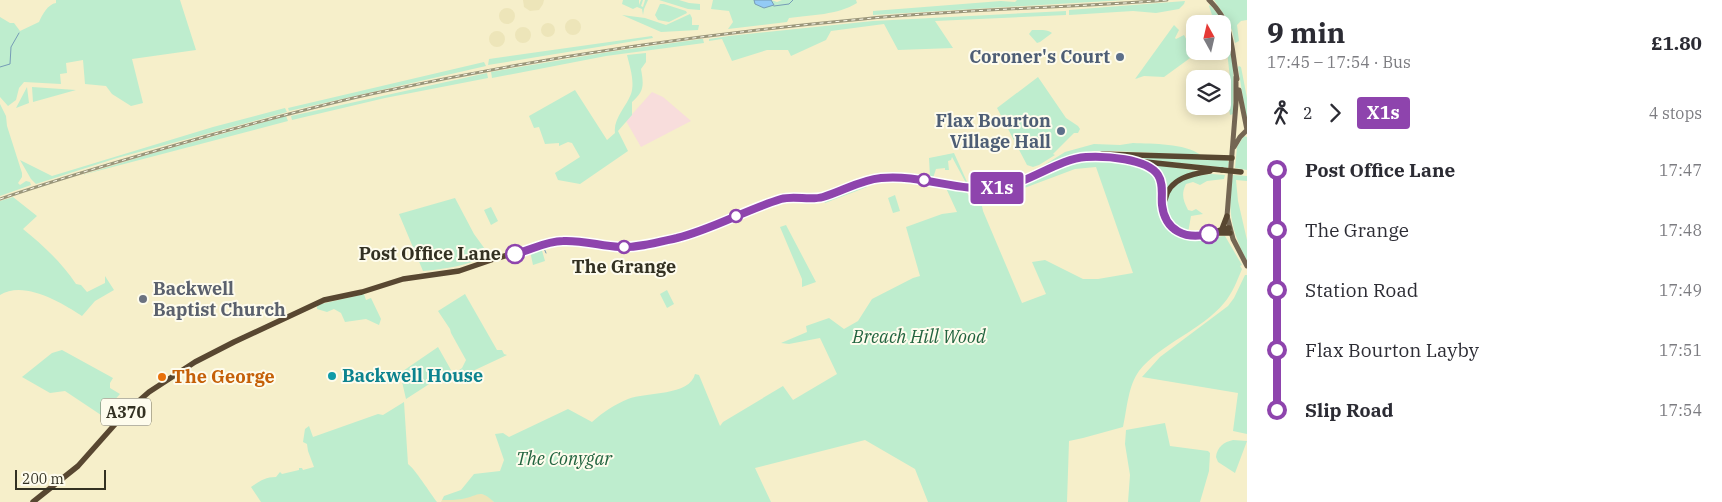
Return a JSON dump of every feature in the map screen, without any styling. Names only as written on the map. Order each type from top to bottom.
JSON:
[{"type":"main road","points":[[1209,0],[1225,20],[1231,33],[1236,77],[1247,130],[1233,149]]},
{"type":"main road","points":[[1222,229],[1227,216],[1236,103],[1236,77]]},
{"type":"main road","points":[[1233,139],[1237,119],[1239,117],[1244,118]]},
{"type":"main road","points":[[1085,157],[1096,154],[1115,154],[1232,158]]},
{"type":"main road","name":"A370","points":[[33,502],[78,466],[136,402],[171,377],[234,342],[313,304],[334,297],[362,292],[403,280],[465,269],[554,242],[573,241],[625,247],[674,238],[700,231],[754,208],[784,198],[821,197],[861,182],[876,179],[899,178],[981,189],[999,188],[1017,184],[1085,157],[1244,173]]},
{"type":"main road","points":[[1128,160],[1149,167],[1158,174],[1162,184],[1163,210],[1169,224],[1182,234],[1196,236],[1230,230]]},
{"type":"main road","points":[[1163,210],[1166,194],[1173,183],[1194,174],[1222,170]]},
{"type":"main road","points":[[1227,216],[1230,230],[1247,266]]},
{"type":"main road","points":[[1211,233],[1222,229],[1230,230]]},
{"type":"shaded area","points":[[523,0],[544,0],[539,10],[530,11],[524,7]]},
{"type":"shaded area","points":[[507,8],[513,10],[515,16],[513,22],[507,24],[501,22],[499,16],[501,10]]},
{"type":"shaded area","points":[[573,19],[581,27],[573,35],[565,27]]},
{"type":"shaded area","points":[[545,23],[551,23],[555,30],[551,37],[545,37],[541,33],[541,27]]},
{"type":"shaded area","points":[[523,27],[531,35],[523,43],[515,35]]},
{"type":"shaded area","points":[[497,31],[505,39],[497,47],[489,39]]},
{"type":"shaded area","points":[[652,92],[663,97],[691,121],[641,147],[626,121]]},
{"type":"shaded area","points":[[476,493],[487,495],[494,502],[441,502],[442,500],[464,498]]},
{"type":"green space","points":[[56,0],[180,0],[196,50],[132,59],[143,103],[131,106],[112,94],[106,86],[85,84],[83,60],[66,63],[67,73],[60,74],[61,84],[24,82],[19,88],[16,100],[8,106],[0,97],[0,17],[10,23],[14,23],[20,31],[39,22],[50,5],[56,3]]},
{"type":"green space","points":[[623,0],[639,0],[639,5],[641,0],[643,0],[641,6],[643,7],[645,0],[648,0],[643,15],[642,9],[637,7],[633,9],[622,4]]},
{"type":"green space","points":[[659,0],[679,0],[700,4],[700,10],[688,9]]},
{"type":"green space","points":[[713,0],[754,0],[755,4],[762,7],[774,5],[771,0],[777,2],[782,0],[856,0],[857,3],[833,12],[789,18],[787,22],[728,29],[733,22],[729,11],[711,9]]},
{"type":"green space","points":[[1017,0],[1125,0],[873,15],[873,11],[1001,1],[1015,2]]},
{"type":"green space","points":[[1214,0],[1247,0],[1247,20],[1241,21],[1237,25],[1239,41],[1235,43],[1231,28],[1231,15],[1224,15]]},
{"type":"green space","points":[[1185,1],[1179,9],[1156,13],[1133,11],[1069,15],[1069,10]]},
{"type":"green space","points":[[660,4],[686,11],[687,13],[669,22],[658,20],[655,15]]},
{"type":"green space","points":[[1210,5],[1218,15],[1212,15]]},
{"type":"green space","points":[[1066,11],[1066,15],[935,21],[953,48],[898,50],[884,24],[831,31],[826,40],[791,56],[788,50],[767,50],[732,61],[722,39],[709,41],[709,39],[729,36],[873,21]]},
{"type":"green space","points":[[690,14],[692,25],[699,25],[698,30],[661,32],[622,15],[645,18],[666,25]]},
{"type":"green space","points":[[1174,25],[1179,30],[1175,38],[1184,35],[1186,39],[1187,60],[1164,77],[1144,76],[1135,79]]},
{"type":"green space","points":[[1032,30],[1045,30],[1052,33],[1037,43],[1029,34]]},
{"type":"green space","points":[[652,36],[653,38],[488,65],[489,59]]},
{"type":"green space","points":[[703,39],[704,43],[606,56],[492,78],[491,72],[609,52]]},
{"type":"green space","points":[[1231,48],[1234,93],[1233,114],[1231,115],[1231,70],[1229,70],[1228,60],[1231,60]]},
{"type":"green space","points":[[646,53],[646,62],[641,69],[643,84],[641,91],[632,102],[632,115],[618,131],[628,151],[580,184],[558,180],[555,173],[580,157],[572,143],[568,142],[559,146],[559,143],[545,144],[539,127],[534,128],[529,116],[575,90],[607,140],[615,133],[618,118],[631,94],[632,74],[627,55]]},
{"type":"green space","points":[[484,62],[486,66],[289,111],[288,108]]},
{"type":"green space","points":[[1238,67],[1241,67],[1247,98],[1247,123]]},
{"type":"green space","points":[[487,73],[488,78],[385,98],[292,120],[291,116]]},
{"type":"green space","points":[[1038,77],[1066,118],[1080,129],[1078,133],[1074,133],[1053,154],[1055,155],[1033,167],[1027,165],[997,108]]},
{"type":"green space","points":[[27,87],[29,103],[16,108]]},
{"type":"green space","points":[[32,87],[76,90],[33,102]]},
{"type":"green space","points":[[0,104],[6,116],[7,126],[22,173],[18,183],[20,185],[26,181],[30,182],[31,185],[0,196]]},
{"type":"green space","points":[[285,108],[287,112],[117,158],[36,184],[20,160],[52,176],[213,127]]},
{"type":"green space","points":[[286,116],[288,121],[82,175],[150,154]]},
{"type":"green space","points":[[1244,136],[1247,137],[1247,170],[1235,168],[1237,147]]},
{"type":"green space","points":[[1133,143],[1177,146],[1201,155],[1094,151],[1059,162],[1025,177],[1065,152],[1094,144],[1120,145]]},
{"type":"green space","points":[[954,153],[968,184],[952,157],[948,161],[949,170],[945,170],[945,168],[936,169],[933,178],[893,177],[893,175],[930,177],[929,158]]},
{"type":"green space","points":[[1112,156],[1227,160],[1229,162],[1228,168]]},
{"type":"green space","points":[[1093,160],[1139,165],[1156,173],[1168,227],[1178,234],[1193,239],[1225,236],[1242,265],[1240,266],[1242,269],[1229,296],[1215,313],[1158,353],[1139,371],[1130,391],[1123,427],[1069,441],[1067,502],[928,502],[915,469],[865,440],[755,468],[771,502],[494,502],[482,494],[462,499],[442,500],[444,496],[461,490],[474,474],[500,471],[504,460],[495,434],[503,433],[509,437],[568,409],[592,422],[609,409],[628,399],[676,390],[685,386],[695,374],[699,375],[720,426],[723,422],[783,386],[793,400],[837,374],[820,338],[789,344],[781,343],[807,332],[806,326],[829,318],[844,329],[858,321],[872,299],[920,276],[906,227],[942,214],[957,212],[946,188],[966,191],[969,196],[981,197],[985,204],[982,206],[983,211],[1022,303],[1046,294],[1032,262],[1045,260],[1083,279],[1098,279],[1133,273],[1096,167],[1075,169],[1019,190],[990,197],[993,191],[1018,185],[1074,163]]},
{"type":"green space","points":[[1150,165],[1198,171],[1165,192],[1161,175]]},
{"type":"green space","points":[[1212,174],[1225,175],[1224,179],[1207,181],[1200,185],[1193,182],[1186,184],[1183,197],[1188,210],[1196,209],[1203,214],[1191,216],[1188,233],[1171,222],[1166,211],[1167,198],[1174,186],[1181,180]]},
{"type":"green space","points":[[1233,175],[1247,176],[1247,181],[1236,180],[1238,201],[1247,240],[1247,261],[1237,239],[1232,220],[1230,199]]},
{"type":"green space","points":[[865,183],[867,187],[825,203],[823,199]]},
{"type":"green space","points":[[895,195],[900,211],[893,213],[888,198]]},
{"type":"green space","points":[[13,197],[37,216],[23,229],[52,255],[76,284],[81,285],[87,292],[105,283],[105,276],[114,290],[95,301],[82,316],[54,300],[31,292],[20,290],[0,295],[0,201]]},
{"type":"green space","points":[[455,198],[474,234],[490,256],[457,266],[423,271],[399,214]]},
{"type":"green space","points":[[491,207],[498,221],[491,225],[484,210]]},
{"type":"green space","points":[[786,225],[816,282],[802,287],[802,279],[780,227]]},
{"type":"green space","points":[[541,247],[545,261],[533,265],[530,251]]},
{"type":"green space","points":[[1245,275],[1247,275],[1247,434],[1233,431],[1238,393],[1142,377],[1160,357],[1228,306]]},
{"type":"green space","points":[[667,290],[674,304],[667,308],[660,294]]},
{"type":"green space","points":[[364,294],[366,300],[371,298],[381,319],[379,325],[366,319],[345,322],[341,313],[334,309],[327,312],[317,309],[317,305]]},
{"type":"green space","points":[[465,294],[497,350],[502,350],[507,355],[445,384],[443,381],[462,368],[466,360],[438,311]]},
{"type":"green space","points":[[438,347],[451,370],[406,399],[400,373]]},
{"type":"green space","points":[[62,350],[113,378],[110,388],[120,394],[101,415],[65,391],[50,393],[22,377],[52,353]]},
{"type":"green space","points":[[404,402],[408,464],[437,502],[261,502],[251,487],[260,481],[276,477],[280,472],[282,474],[299,470],[299,468],[303,470],[314,467],[307,444],[303,442],[305,429],[309,426],[313,437],[378,414],[383,415]]},
{"type":"green space","points":[[1165,423],[1170,446],[1208,451],[1210,453],[1209,471],[1200,502],[1128,502],[1130,475],[1125,444],[1126,430]]},
{"type":"green space","points":[[1233,440],[1247,441],[1235,473],[1218,462],[1216,457],[1218,450],[1222,446]]},
{"type":"water","points":[[754,0],[771,0],[774,5],[764,8],[755,4]]},
{"type":"waterway","points":[[774,6],[789,4],[793,0]]},
{"type":"waterway","points":[[0,67],[10,64],[11,47],[19,33]]},
{"type":"waterway","points":[[543,246],[546,253]]},
{"type":"railway","points":[[0,199],[131,158],[320,106],[444,79],[563,57],[683,39],[863,19],[1167,0]]},
{"type":"bus line","name":"X1s","points":[[515,254],[556,241],[625,247],[674,238],[700,231],[754,208],[784,198],[821,197],[861,182],[883,178],[924,180],[981,189],[999,188],[1017,184],[1085,157],[1128,160],[1154,170],[1161,181],[1161,203],[1164,216],[1169,224],[1182,234],[1191,236],[1209,234]]},
{"type":"place","name":"Coroner's Court","points":[[1120,57]]},
{"type":"place","name":"Flax Bourton Village Hall","points":[[1061,131]]},
{"type":"place","name":"The Grange","points":[[624,247]]},
{"type":"place","name":"Post Office Lane","points":[[515,254]]},
{"type":"place","name":"Backwell Baptist Church","points":[[143,299]]},
{"type":"place","name":"Backwell House","points":[[332,376]]},
{"type":"place","name":"The George","points":[[162,377]]},
{"type":"park label","name":"Breach Hill Wood","points":[[919,337]]},
{"type":"park label","name":"The Conygar","points":[[564,459]]}]
